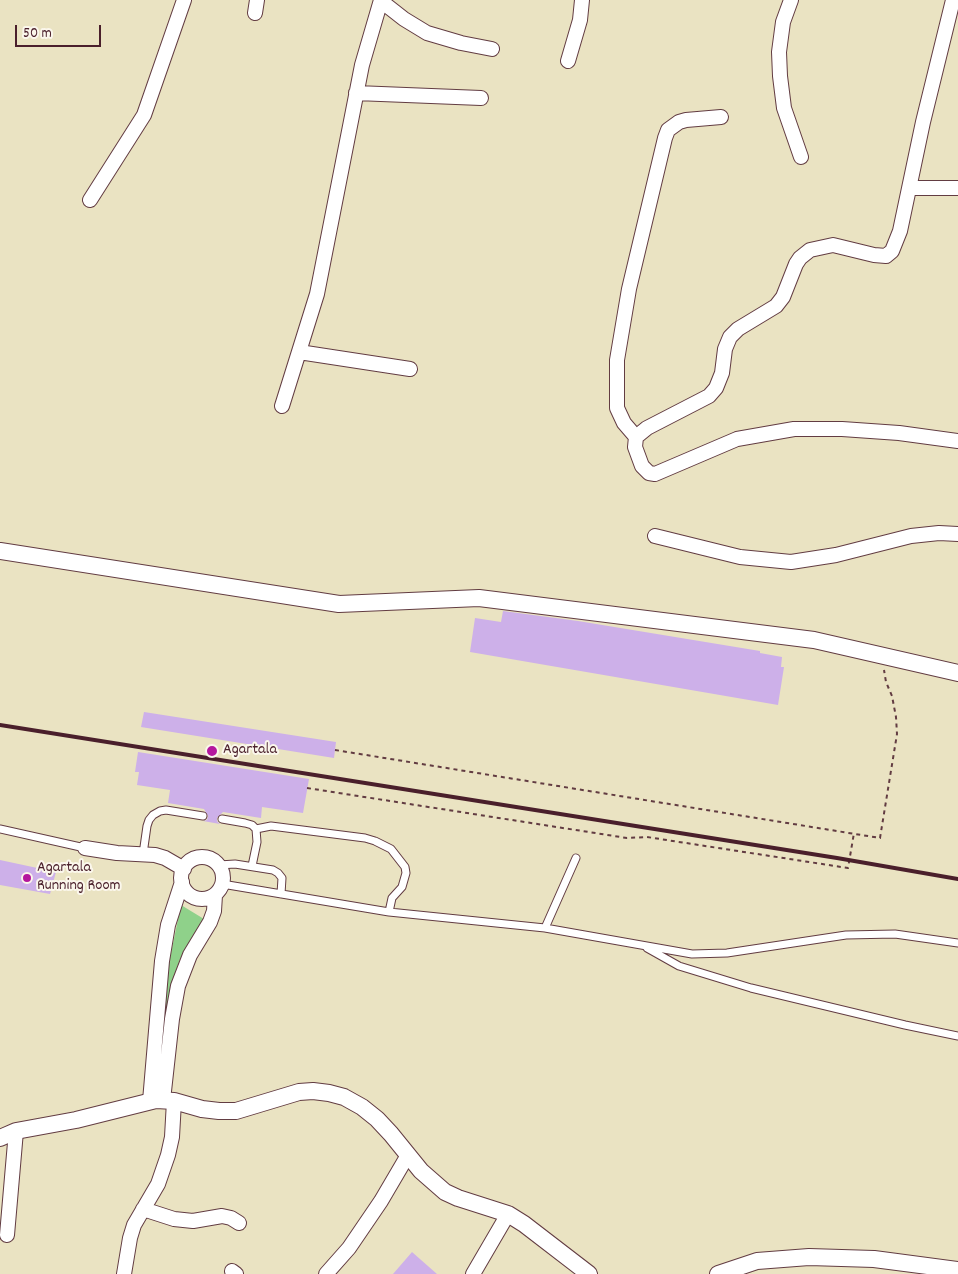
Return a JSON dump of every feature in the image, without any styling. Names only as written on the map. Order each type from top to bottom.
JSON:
[{"type":"street","points":[[90,200],[144,115],[184,0]]},
{"type":"street","points":[[282,406],[316,294],[362,65],[381,0],[404,19],[427,33],[461,43],[492,49]]},
{"type":"street","points":[[568,61],[580,20],[582,0]]},
{"type":"street","points":[[791,0],[784,22],[779,52],[780,76],[784,108],[801,157]]},
{"type":"street","points":[[953,0],[900,231],[892,251],[886,256],[874,255],[833,245],[820,246],[805,254],[796,264],[784,297],[776,306],[738,329],[730,337],[725,349],[722,373],[716,388],[709,396],[647,428],[636,437],[635,447],[642,466],[649,473],[655,474],[737,438],[794,428],[899,433],[958,441]]},
{"type":"street","points":[[356,93],[481,98]]},
{"type":"street","points":[[636,437],[624,423],[616,408],[617,360],[629,289],[665,138],[668,130],[679,122],[721,117]]},
{"type":"street","points":[[909,188],[958,188]]},
{"type":"street","points":[[299,352],[410,369]]},
{"type":"street","points":[[654,536],[740,557],[791,562],[836,555],[910,536],[939,533],[958,534]]},
{"type":"street","points":[[0,551],[339,604],[479,598],[814,640],[958,673]]},
{"type":"street","points":[[85,848],[164,858],[183,876],[185,889],[195,898],[209,898],[219,889]]},
{"type":"street","points":[[124,1274],[134,1225],[158,1184],[172,1138],[162,1101],[159,991],[172,909],[183,876],[194,859],[207,858],[218,865],[223,877],[212,916],[190,955],[178,986],[173,1010],[162,1101]]},
{"type":"street","points":[[0,1138],[8,1130],[76,1120],[162,1101],[202,1109],[236,1111],[299,1092],[329,1093],[344,1098],[369,1113],[391,1134],[432,1183],[458,1198],[508,1214],[589,1274]]},
{"type":"street","points":[[7,1235],[8,1130]]},
{"type":"street","points":[[326,1274],[349,1248],[376,1209],[408,1155]]},
{"type":"street","points":[[143,1209],[174,1219],[193,1221],[222,1216],[239,1223]]},
{"type":"street","points":[[473,1274],[508,1214]]},
{"type":"street","points":[[718,1274],[757,1261],[809,1256],[874,1259],[958,1270]]},
{"type":"lane","points":[[143,854],[147,826],[153,815],[166,810],[203,816]]},
{"type":"lane","points":[[222,819],[252,825],[256,829],[257,842],[252,866]]},
{"type":"lane","points":[[256,829],[271,826],[365,838],[391,849],[405,867],[406,873],[402,887],[392,898],[389,912]]},
{"type":"lane","points":[[0,829],[85,848]]},
{"type":"lane","points":[[545,928],[576,858]]},
{"type":"lane","points":[[218,865],[252,866],[278,873],[282,878],[283,884],[281,894]]},
{"type":"lane","points":[[219,889],[281,894],[389,912],[545,928],[692,954],[726,953],[846,935],[895,934],[958,943]]},
{"type":"lane","points":[[643,946],[679,966],[751,988],[958,1036]]},
{"type":"path","points":[[335,750],[854,832],[880,838],[897,734],[892,696],[879,655]]},
{"type":"path","points":[[307,788],[627,838],[647,837],[848,868],[854,832]]},
{"type":"green space","points":[[181,905],[204,919],[180,959],[173,980],[157,1090],[166,977]]},
{"type":"building","points":[[503,611],[578,621],[760,651],[760,653],[782,657],[781,667],[784,667],[778,705],[470,652],[475,618],[501,622]]},
{"type":"building","points":[[144,712],[336,742],[334,758],[141,727]]},
{"type":"building","points":[[138,752],[309,779],[303,813],[262,807],[261,818],[223,812],[217,818],[220,824],[203,821],[207,820],[208,816],[204,809],[168,803],[170,790],[137,785],[139,772],[135,772]]},
{"type":"building","name":"Agartala Running Room","points":[[0,860],[56,872],[50,894],[0,885]]},
{"type":"building","points":[[412,1252],[437,1274],[393,1274]]},
{"type":"railway","points":[[0,725],[837,858],[958,879]]},
{"type":"place","name":"Agartala","points":[[212,751]]},
{"type":"place","name":"Agartala Running Room","points":[[27,878]]}]
